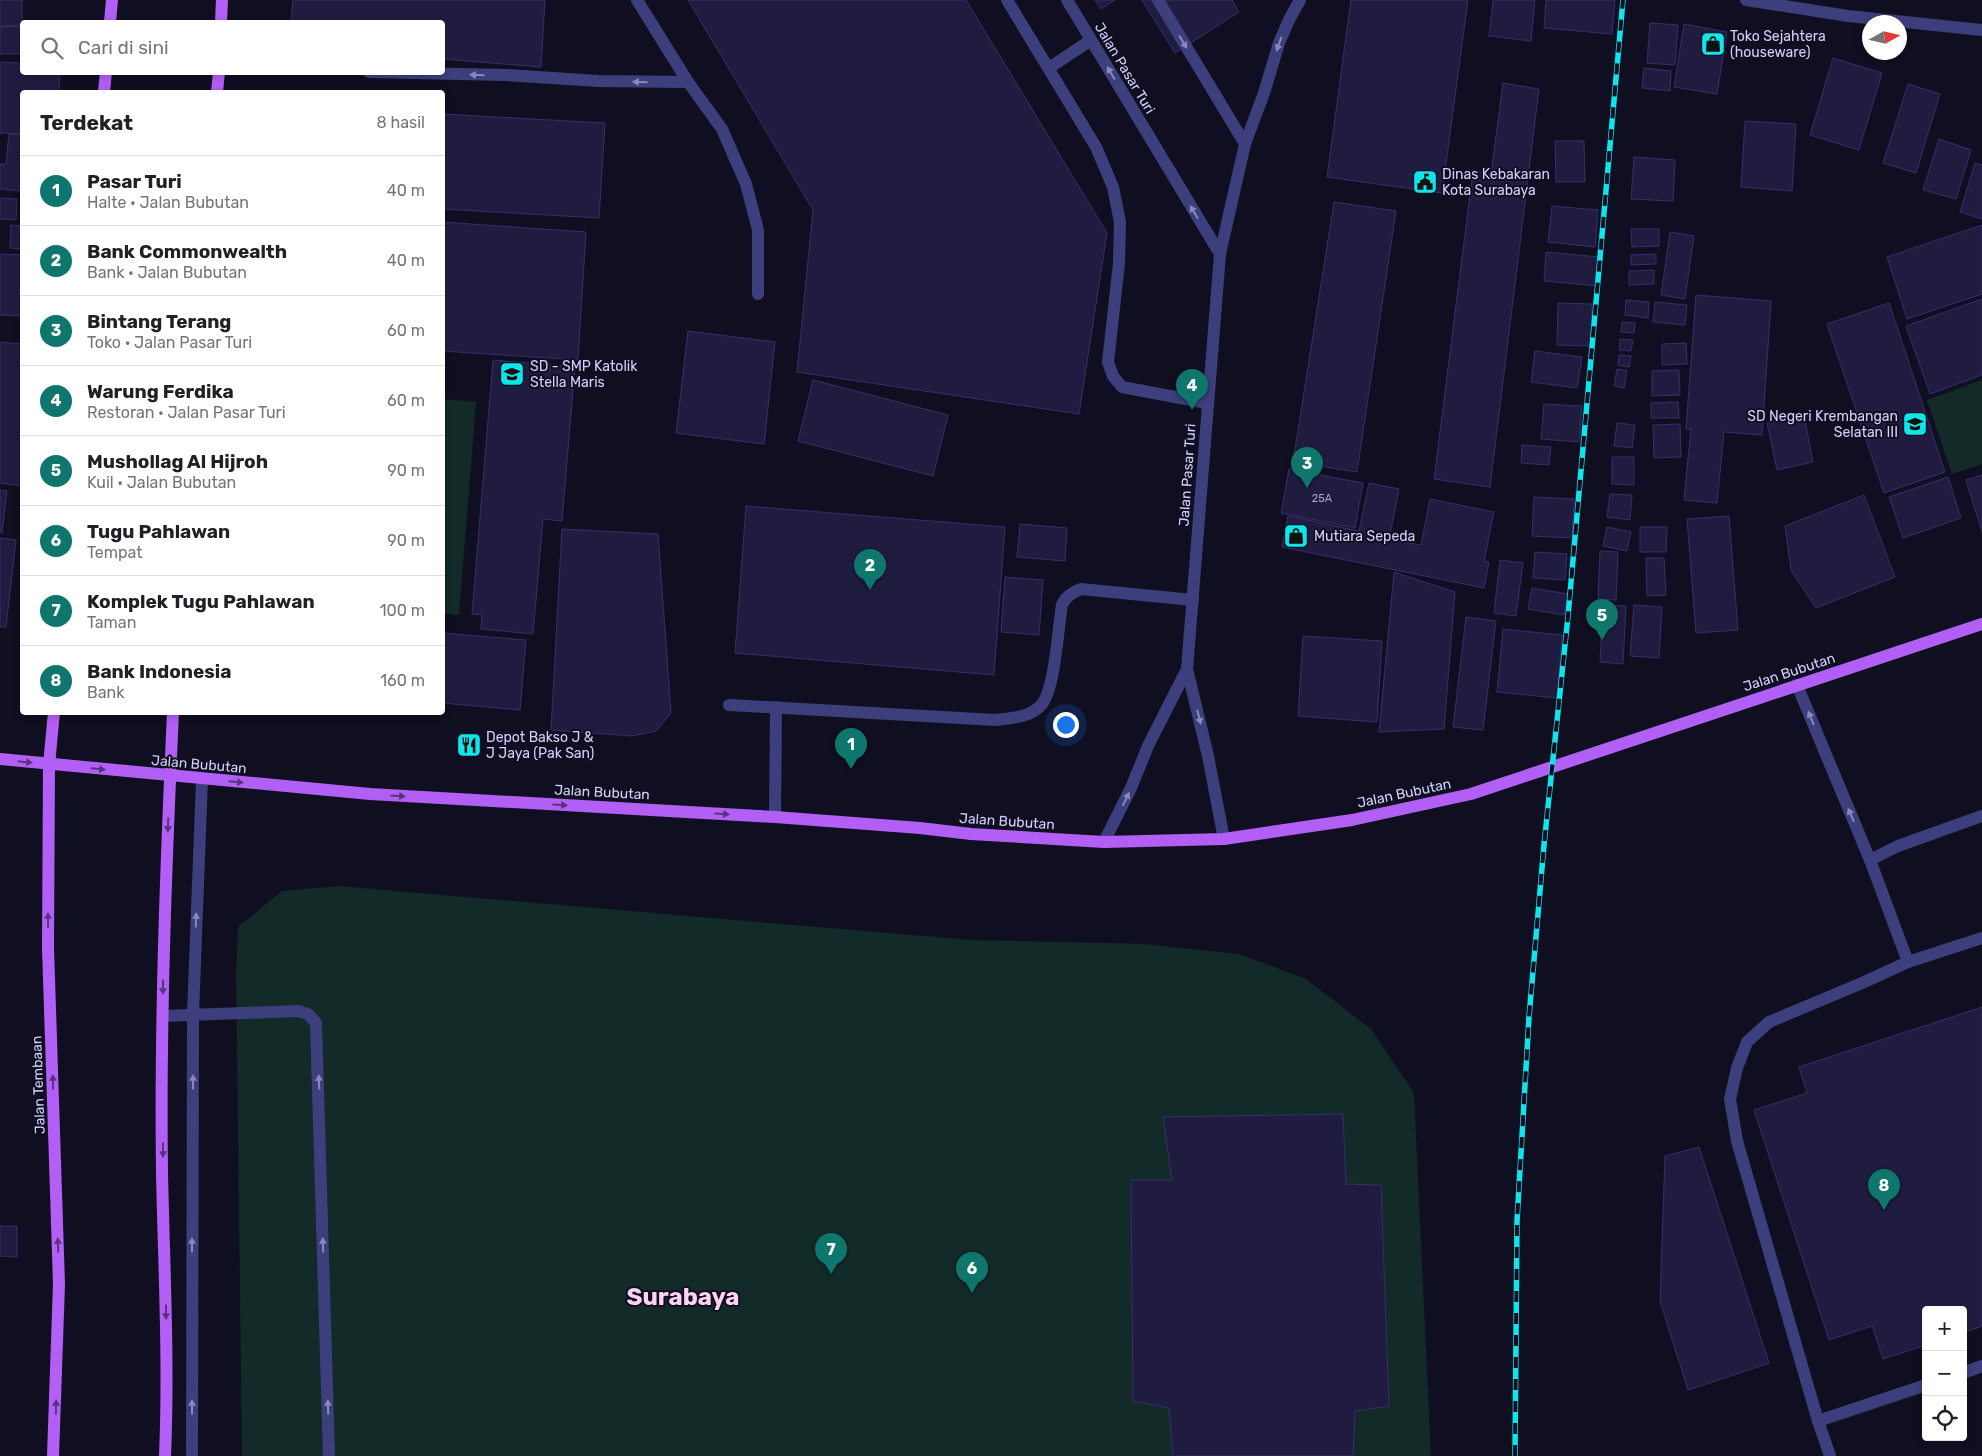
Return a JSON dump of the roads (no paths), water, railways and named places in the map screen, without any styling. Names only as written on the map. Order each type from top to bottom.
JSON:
[{"type":"main road","points":[[110,20],[112,0]]},
{"type":"main road","points":[[222,0],[222,20]]},
{"type":"main road","points":[[104,90],[106,75]]},
{"type":"main road","points":[[217,90],[218,75]]},
{"type":"main road","name":"Jalan Bubutan","points":[[0,759],[370,794],[775,817],[920,828],[971,834],[1104,842],[1224,839],[1352,820],[1471,794],[1982,624]]},
{"type":"main road","name":"Jalan Tembaan","points":[[53,1456],[59,1284],[48,948],[49,765],[54,715]]},
{"type":"main road","points":[[165,1456],[167,1405],[162,1173],[163,1016],[173,715]]},
{"type":"street","points":[[637,0],[688,82],[722,129],[746,184],[758,230],[758,294]]},
{"type":"street","points":[[1007,0],[1096,147],[1113,187],[1120,222],[1119,263],[1108,362],[1113,376],[1122,387],[1207,403]]},
{"type":"street","name":"Jalan Pasar Turi","points":[[1067,0],[1220,254]]},
{"type":"street","points":[[1158,0],[1245,144]]},
{"type":"street","name":"Jalan Pasar Turi","points":[[1224,839],[1208,756],[1187,669],[1220,254],[1245,144],[1264,93],[1279,43],[1300,0]]},
{"type":"street","points":[[1746,0],[1848,16],[1982,30]]},
{"type":"street","points":[[1049,68],[1091,40]]},
{"type":"street","points":[[445,74],[506,75],[598,81],[688,82]]},
{"type":"street","points":[[729,705],[995,720],[1019,717],[1032,712],[1042,704],[1049,687],[1062,605],[1065,599],[1072,593],[1081,589],[1193,600]]},
{"type":"street","name":"Jalan Pasar Turi","points":[[1104,842],[1131,788],[1148,746],[1187,669]]},
{"type":"street","points":[[1797,685],[1870,860],[1908,962]]},
{"type":"street","points":[[775,817],[776,707]]},
{"type":"street","points":[[192,1456],[193,1015],[202,779]]},
{"type":"street","points":[[1870,860],[1898,846],[1982,816]]},
{"type":"street","points":[[1830,1456],[1818,1421],[1737,1141],[1730,1100],[1737,1068],[1747,1042],[1769,1022],[1862,984],[1908,962],[1982,938]]},
{"type":"street","points":[[163,1016],[298,1011],[308,1014],[316,1022],[329,1456]]},
{"type":"street","points":[[1967,1372],[1982,1366]]},
{"type":"street","points":[[1818,1421],[1922,1386]]},
{"type":"railway","points":[[1515,1456],[1517,1221],[1529,1017],[1544,845],[1568,616],[1623,0]]},
{"type":"place","name":"Toko Sejahtera (houseware)","points":[[1713,44]]},
{"type":"place","name":"Dinas Kebakaran Kota Surabaya","points":[[1425,182]]},
{"type":"place","name":"SD - SMP Katolik Stella Maris","points":[[512,374]]},
{"type":"place","name":"Warung Ferdika","points":[[1192,410]]},
{"type":"place","name":"SD Negeri Krembangan Selatan III","points":[[1915,424]]},
{"type":"place","name":"Bintang Terang","points":[[1307,488]]},
{"type":"place","name":"Mutiara Sepeda","points":[[1296,536]]},
{"type":"place","name":"Bank Commonwealth","points":[[870,590]]},
{"type":"place","name":"Mushollag Al Hijroh","points":[[1602,640]]},
{"type":"place","name":"Depot Bakso J & J Jaya (Pak San)","points":[[469,745]]},
{"type":"place","name":"Pasar Turi","points":[[851,769]]},
{"type":"place","name":"Bank Indonesia","points":[[1884,1210]]},
{"type":"place","name":"Komplek Tugu Pahlawan","points":[[831,1274]]},
{"type":"place","name":"Tugu Pahlawan","points":[[972,1293]]},
{"type":"district","name":"Surabaya","points":[[683,1297]]}]
